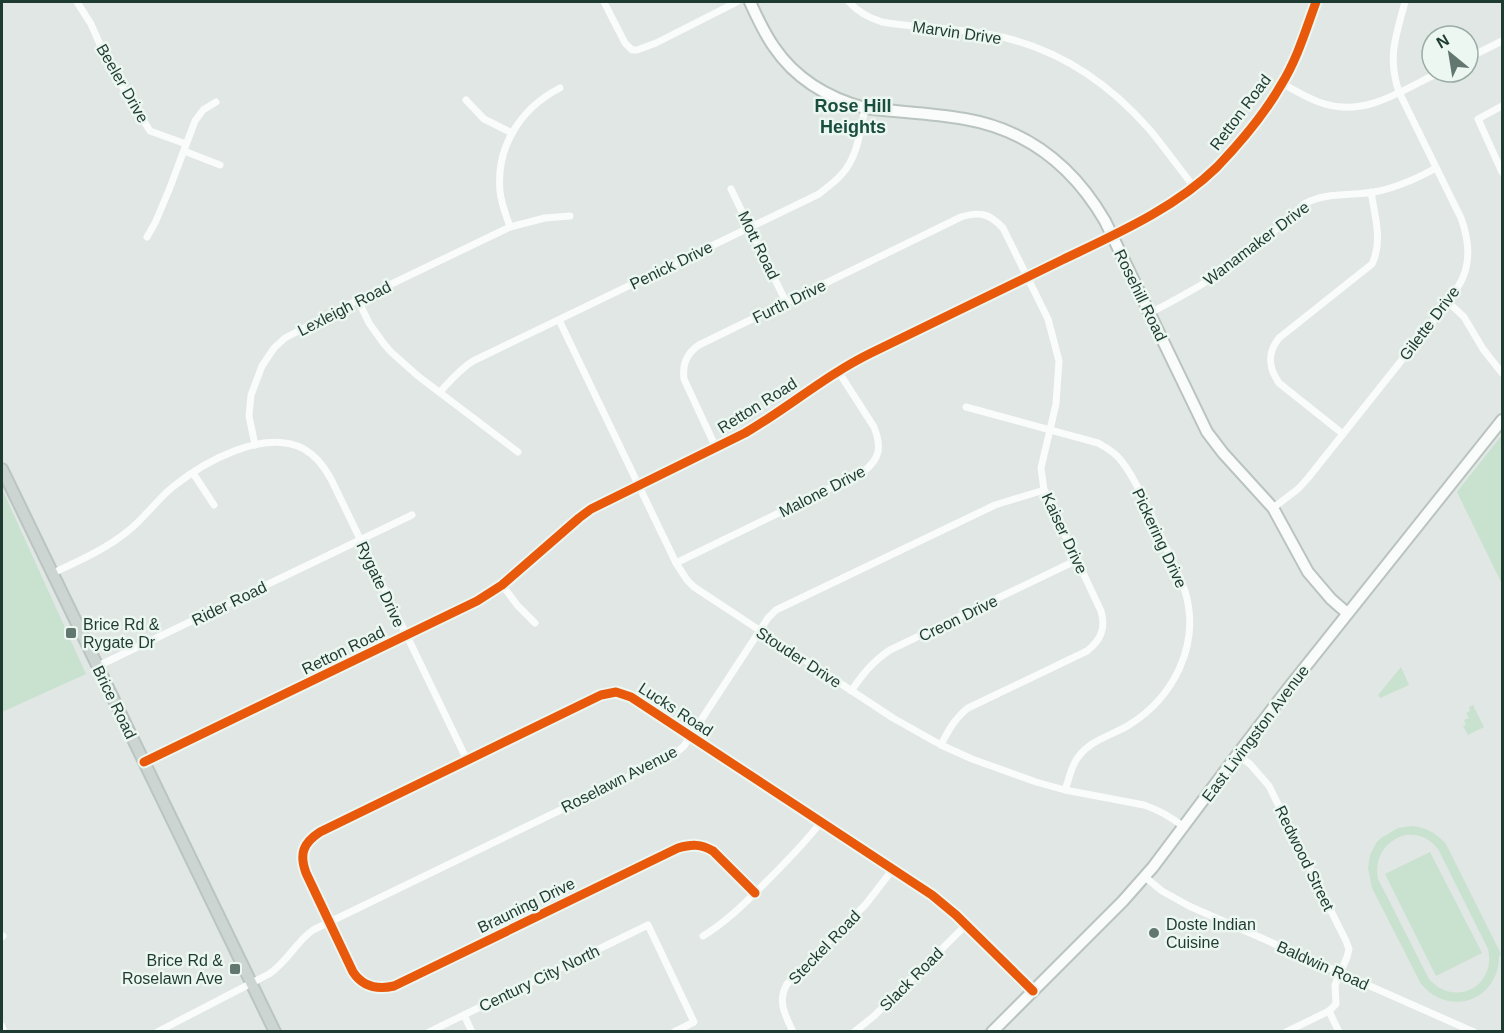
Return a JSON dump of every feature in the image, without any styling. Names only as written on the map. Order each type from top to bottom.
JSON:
[{"type":"main road","name":"Brice Road","points":[[2,469],[275,1032]]},
{"type":"street","name":"Beeler Drive","points":[[77,2],[91,24],[110,65],[150,131],[220,165]]},
{"type":"street","points":[[604,2],[625,43],[632,50],[642,49],[656,43],[737,2]]},
{"type":"street","name":"Rosehill Road","points":[[750,2],[774,47],[793,69],[826,93],[865,108],[964,118],[1000,128],[1017,134],[1051,156],[1070,173],[1096,206],[1112,236],[1208,432],[1223,453],[1273,508],[1308,572],[1331,599],[1347,613]]},
{"type":"street","name":"Marvin Drive","points":[[849,2],[867,17],[882,22],[996,36],[1032,46],[1072,65],[1108,89],[1130,110],[1194,187]]},
{"type":"street","name":"Retton Road","points":[[144,762],[477,601],[502,585],[586,512],[761,424],[838,371],[868,354],[1112,236],[1159,210],[1194,187],[1216,168],[1238,145],[1263,112],[1282,84],[1316,2]]},
{"type":"street","name":"Gilette Drive","points":[[1273,508],[1308,478],[1448,302],[1463,277],[1468,247],[1466,232],[1399,92],[1393,69],[1394,45],[1405,2]]},
{"type":"street","points":[[1480,52],[1503,41]]},
{"type":"street","points":[[1282,84],[1313,100],[1347,108],[1370,105],[1420,82]]},
{"type":"street","points":[[510,227],[500,193],[503,156],[518,123],[541,99],[560,88]]},
{"type":"street","points":[[466,100],[484,119],[512,133]]},
{"type":"street","points":[[147,237],[166,199],[195,121],[199,114],[216,102]]},
{"type":"street","points":[[1503,106],[1478,119],[1503,172]]},
{"type":"street","name":"Penick Drive","points":[[440,392],[455,375],[474,361],[819,194],[842,175],[850,161],[856,148],[865,108]]},
{"type":"street","name":"Wanamaker Drive","points":[[1150,314],[1192,291],[1231,265],[1311,200],[1318,197],[1371,192],[1401,185],[1436,168]]},
{"type":"street","name":"Mott Road","points":[[731,189],[786,302]]},
{"type":"street","points":[[1343,434],[1279,383],[1269,360],[1279,338],[1372,264],[1378,247],[1378,238],[1371,192]]},
{"type":"street","name":"Furth Drive","points":[[716,448],[687,387],[683,370],[684,363],[693,349],[961,217],[973,213],[985,214]]},
{"type":"street","name":"Kaiser Drive","points":[[941,745],[951,725],[968,708],[1087,651],[1098,640],[1104,626],[1101,610],[1044,490],[1041,468],[1056,404],[1059,361],[1048,319],[1003,228],[985,214]]},
{"type":"street","name":"Lexleigh Road","points":[[255,445],[249,416],[251,395],[257,375],[268,357],[285,338],[484,238],[510,227],[544,218],[570,216]]},
{"type":"street","points":[[358,300],[369,323],[391,352],[518,452]]},
{"type":"street","points":[[1448,302],[1464,317],[1483,350],[1503,373]]},
{"type":"street","name":"Stouder Drive","points":[[558,320],[676,563],[694,587],[893,718],[941,745],[1005,772],[1065,790],[1160,810],[1184,827]]},
{"type":"street","name":"Malone Drive","points":[[676,563],[863,472],[875,461],[879,444],[874,427],[838,371]]},
{"type":"street","name":"Pickering Drive","points":[[966,407],[1098,443],[1108,448],[1123,463],[1134,481],[1185,592],[1189,613],[1189,632],[1178,673],[1168,691],[1127,726],[1090,744],[1074,764],[1065,790]]},
{"type":"street","name":"East Livingston Avenue","points":[[992,1032],[1145,877],[1236,755],[1347,613],[1503,420]]},
{"type":"street","name":"Rygate Drive","points":[[255,445],[279,443],[302,448],[319,461],[325,469],[467,760]]},
{"type":"street","points":[[53,573],[110,545],[140,521],[173,487],[208,462],[255,445]]},
{"type":"street","points":[[193,473],[214,505]]},
{"type":"street","name":"Roselawn Avenue","points":[[157,1032],[252,984],[279,967],[305,936],[313,930],[672,756],[684,746],[772,614],[783,606],[995,505],[1044,490]]},
{"type":"street","name":"Rider Road","points":[[98,666],[412,515]]},
{"type":"street","name":"Creon Drive","points":[[851,691],[867,668],[890,650],[1077,560]]},
{"type":"street","points":[[502,585],[535,623]]},
{"type":"street","name":"Lucks Road","points":[[329,922],[304,868],[303,853],[308,842],[320,832],[601,695],[616,692],[631,697],[932,895],[957,915],[1033,991]]},
{"type":"street","name":"Redwood Street","points":[[1236,755],[1250,764],[1269,786],[1346,941],[1348,953],[1335,985],[1336,1004],[1329,1011]]},
{"type":"street","points":[[703,936],[725,921],[755,893],[802,846],[821,822]]},
{"type":"street","name":"Brauning Drive","points":[[329,922],[357,978],[378,989],[394,986],[687,845],[696,844],[713,851],[755,893]]},
{"type":"street","name":"Steckel Road","points":[[793,1032],[782,1007],[782,994],[787,984],[866,904],[893,869]]},
{"type":"street","name":"Baldwin Road","points":[[1145,877],[1162,891],[1190,906],[1474,1032]]},
{"type":"street","name":"Century City North","points":[[429,1032],[648,925],[694,1022],[674,1032]]},
{"type":"street","name":"Slack Road","points":[[854,1032],[874,1016],[966,925]]},
{"type":"street","points":[[1286,1032],[1329,1011],[1339,1032]]},
{"type":"street","points":[[464,1015],[472,1032]]},
{"type":"street","points":[[2,1026],[4,1032]]},
{"type":"green space","points":[[1502,435],[1502,584],[1457,492]]},
{"type":"green space","points":[[2,489],[86,674],[2,712]]},
{"type":"green space","points":[[1401,667],[1409,685],[1380,698],[1378,695]]},
{"type":"green space","points":[[1473,705],[1484,727],[1468,735],[1463,726],[1466,725],[1464,720],[1469,718],[1466,713]]},
{"type":"green space","points":[[1411,826],[1426,829],[1446,844],[1501,954],[1491,984],[1471,999],[1458,1002],[1445,1000],[1421,984],[1372,888],[1368,868],[1370,855],[1381,838],[1398,828]],"holes":[[[1411,835],[1427,839],[1438,849],[1488,949],[1489,962],[1486,974],[1480,983],[1471,989],[1450,992],[1439,988],[1429,979],[1378,879],[1378,864],[1383,851],[1392,841]]]},
{"type":"green space","points":[[1430,852],[1482,953],[1436,976],[1385,874]]},
{"type":"cycle path","points":[[144,762],[477,601],[502,585],[591,509],[745,433],[854,362],[1144,220],[1182,196],[1217,167],[1260,118],[1292,65],[1316,2]]},
{"type":"cycle path","points":[[755,893],[713,851],[692,845],[678,848],[394,986],[382,988],[366,984],[353,972],[306,873],[303,855],[306,845],[320,832],[601,695],[616,692],[631,697],[932,895],[956,915],[1033,991]]},
{"type":"place","name":"Brice Rd & Rygate Dr","points":[[71,633]]},
{"type":"place","name":"Doste Indian Cuisine","points":[[1154,933]]},
{"type":"place","name":"Brice Rd & Roselawn Ave","points":[[235,969]]},
{"type":"district","name":"Rose Hill Heights","points":[[853,116]]}]
